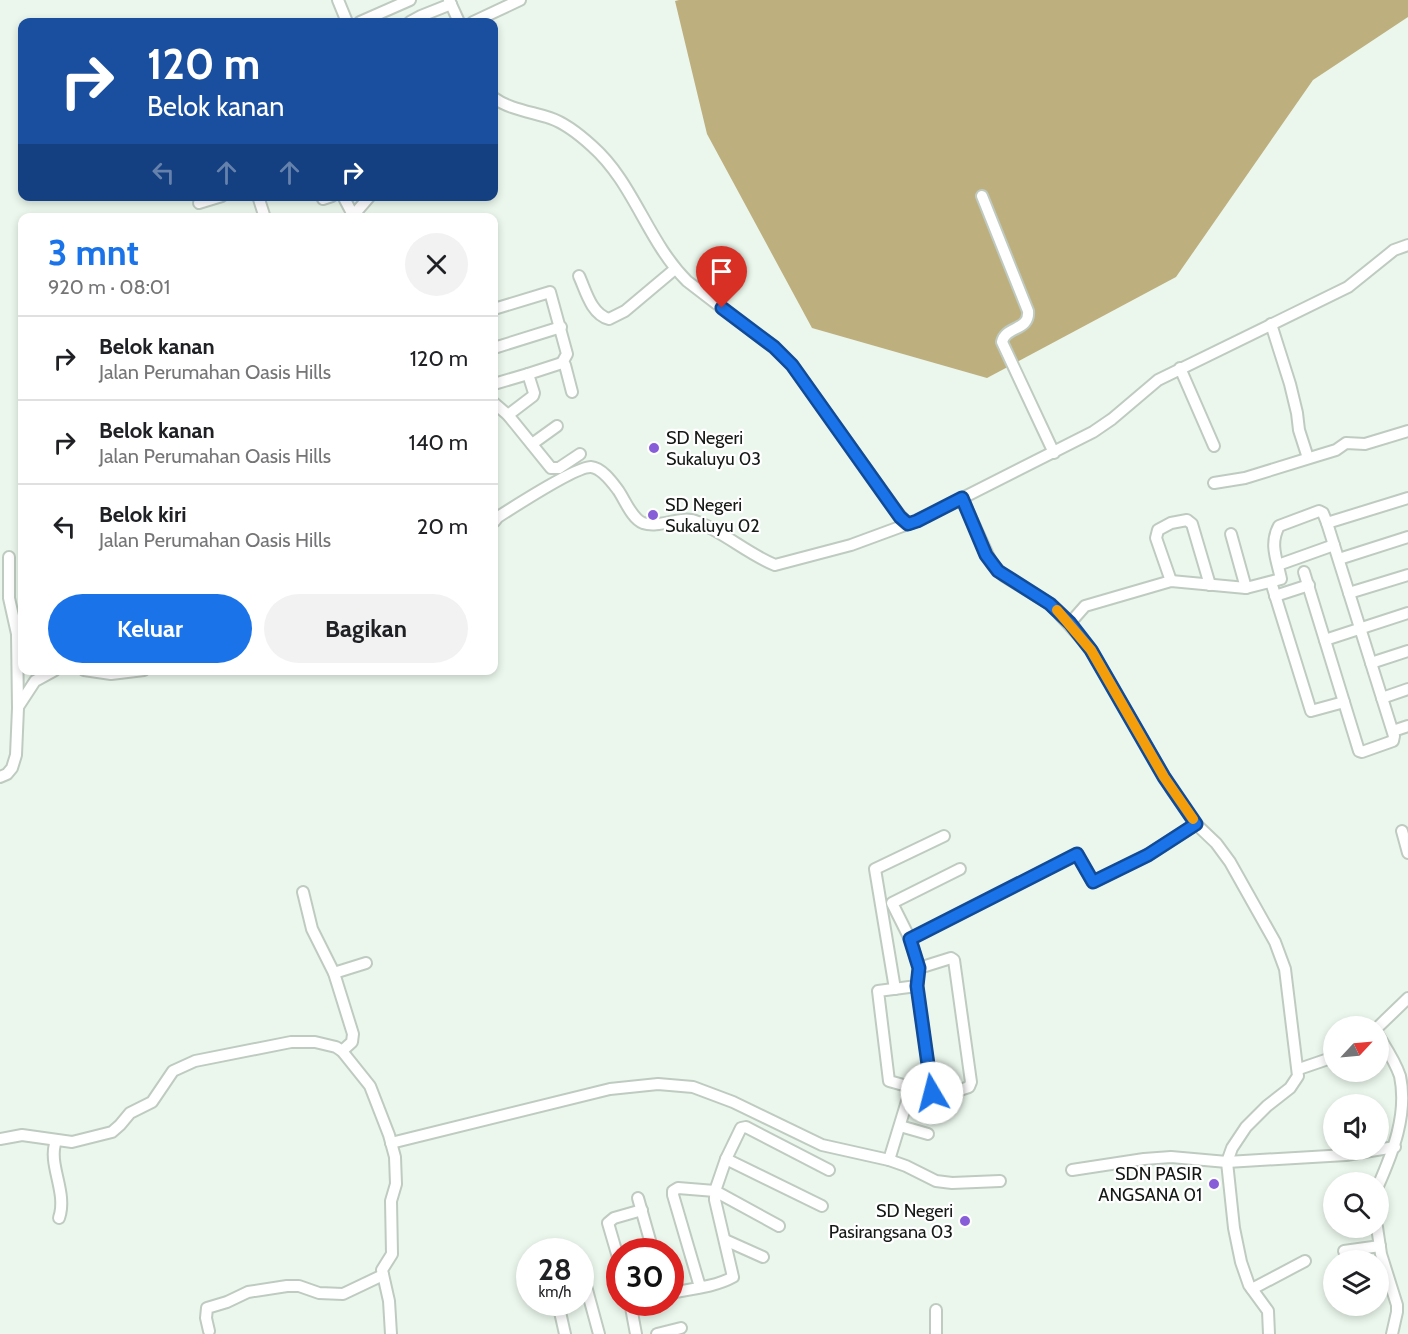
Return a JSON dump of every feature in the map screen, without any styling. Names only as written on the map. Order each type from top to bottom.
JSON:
[{"type":"street","points":[[339,0],[346,18]]},
{"type":"street","points":[[369,18],[410,0]]},
{"type":"street","points":[[482,18],[520,0]]},
{"type":"street","points":[[418,18],[450,2],[457,18]]},
{"type":"street","points":[[498,99],[563,124],[594,148],[614,169],[657,245],[675,269],[687,281],[774,347],[792,365],[900,517],[908,524]]},
{"type":"street","points":[[982,196],[1028,311],[1026,323],[1005,334],[1002,342],[1054,453]]},
{"type":"street","points":[[199,203],[206,201]]},
{"type":"street","points":[[355,213],[366,201]]},
{"type":"street","points":[[498,517],[546,487],[584,468],[592,467],[604,473],[618,489],[635,516],[644,523],[698,521],[775,565],[851,545],[917,521],[1054,453],[1103,426],[1144,390],[1180,368],[1348,286],[1394,250],[1408,245]]},
{"type":"street","points":[[579,276],[594,309],[602,317],[609,319],[626,311],[675,269]]},
{"type":"street","points":[[498,308],[550,292],[567,354],[562,363],[498,383]]},
{"type":"street","points":[[1271,324],[1290,384],[1299,430],[1308,458]]},
{"type":"street","points":[[498,347],[561,327]]},
{"type":"street","points":[[562,363],[565,364],[572,393]]},
{"type":"street","points":[[1180,368],[1214,446]]},
{"type":"street","points":[[508,415],[533,396],[528,374]]},
{"type":"street","points":[[498,406],[508,415],[551,468],[555,469],[580,454]]},
{"type":"street","points":[[532,444],[557,426]]},
{"type":"street","points":[[1214,483],[1245,478],[1336,450],[1346,444],[1365,444],[1408,431]]},
{"type":"street","points":[[962,498],[986,555],[998,571],[1041,597],[1070,623],[1091,650],[1164,777],[1196,824],[1224,853],[1275,942],[1281,957],[1288,982],[1299,1069],[1297,1079],[1245,1127],[1232,1148],[1227,1162],[1236,1244],[1243,1272],[1252,1290],[1268,1311],[1269,1334]]},
{"type":"street","points":[[1327,523],[1408,498]]},
{"type":"street","points":[[1070,623],[1085,606],[1171,581],[1246,588],[1281,579],[1273,544],[1274,535],[1279,526],[1319,511],[1323,513],[1339,559],[1393,731],[1393,741],[1360,752],[1304,572]]},
{"type":"street","points":[[1171,581],[1156,538],[1158,530],[1187,520],[1192,524],[1210,585]]},
{"type":"street","points":[[1231,534],[1246,588]]},
{"type":"street","points":[[1339,559],[1408,537]]},
{"type":"street","points":[[1278,565],[1334,545]]},
{"type":"street","points":[[0,777],[7,774],[14,762],[18,708],[17,634],[9,598],[9,557]]},
{"type":"street","points":[[1349,593],[1408,575]]},
{"type":"street","points":[[1270,582],[1311,711],[1344,702]]},
{"type":"street","points":[[1275,596],[1309,585]]},
{"type":"street","points":[[1325,640],[1408,613]]},
{"type":"street","points":[[1371,663],[1408,651]]},
{"type":"street","points":[[18,708],[35,681],[46,675]]},
{"type":"street","points":[[1382,698],[1408,689]]},
{"type":"street","points":[[1393,731],[1408,726]]},
{"type":"street","points":[[910,939],[1077,854],[1093,882],[1148,855],[1196,824]]},
{"type":"street","points":[[1402,831],[1408,853]]},
{"type":"street","points":[[895,989],[875,869],[944,836]]},
{"type":"street","points":[[892,903],[960,869]]},
{"type":"street","points":[[303,892],[315,935],[334,973],[354,1038],[342,1051]]},
{"type":"street","points":[[879,893],[892,903],[910,939],[919,968],[917,986],[932,1093]]},
{"type":"street","points":[[917,986],[878,991],[888,1081],[941,1096],[969,1087],[971,1082],[956,963],[951,958],[919,968]]},
{"type":"street","points":[[334,973],[366,963]]},
{"type":"street","points":[[1389,1017],[1408,999]]},
{"type":"street","points":[[0,1139],[30,1136],[72,1142],[112,1132],[130,1113],[152,1102],[173,1071],[195,1061],[249,1049],[302,1042],[327,1045],[342,1051],[369,1086],[392,1143],[397,1177],[391,1201],[392,1254],[391,1259],[383,1267],[389,1301],[391,1334]]},
{"type":"street","points":[[1384,1172],[1395,1148],[1405,1111],[1404,1086],[1389,1054]]},
{"type":"street","points":[[1299,1069],[1323,1061]]},
{"type":"street","points":[[392,1143],[610,1089],[632,1085],[678,1085],[711,1093],[822,1145],[889,1160],[944,1183],[1000,1181]]},
{"type":"street","points":[[889,1160],[912,1088]]},
{"type":"street","points":[[900,1126],[928,1134]]},
{"type":"street","points":[[684,1290],[734,1277],[715,1200],[715,1191],[726,1159],[741,1128],[746,1127],[829,1170]]},
{"type":"street","points":[[56,1141],[53,1152],[62,1195],[59,1218]]},
{"type":"street","points":[[1072,1170],[1171,1157],[1227,1162],[1346,1155],[1395,1148]]},
{"type":"street","points":[[726,1159],[822,1206]]},
{"type":"street","points":[[700,1287],[673,1191],[678,1188],[715,1191],[779,1226]]},
{"type":"street","points":[[638,1198],[650,1238]]},
{"type":"street","points":[[612,1238],[608,1223],[614,1218],[642,1210]]},
{"type":"street","points":[[1379,1238],[1397,1305],[1392,1334]]},
{"type":"street","points":[[725,1240],[763,1257]]},
{"type":"street","points":[[1351,1250],[1380,1246]]},
{"type":"street","points":[[1252,1290],[1305,1261]]},
{"type":"street","points":[[209,1331],[206,1318],[207,1308],[248,1292],[299,1286],[319,1293],[343,1294],[383,1275]]},
{"type":"street","points":[[936,1310],[936,1334]]},
{"type":"street","points":[[561,1316],[565,1334]]},
{"type":"street","points":[[594,1316],[599,1334]]},
{"type":"street","points":[[633,1316],[636,1334]]},
{"type":"street","points":[[657,1334],[681,1328]]},
{"type":"shaded area","points":[[1408,0],[1408,17],[1313,80],[1176,277],[987,378],[812,328],[707,134],[675,1]]},
{"type":"slow traffic","points":[[1057,610],[1091,650],[1164,777],[1193,819]]},
{"type":"place","name":"SD Negeri Sukaluyu 03","points":[[654,448]]},
{"type":"place","name":"SD Negeri Sukaluyu 02","points":[[653,515]]},
{"type":"place","name":"SDN PASIR ANGSANA 01","points":[[1214,1184]]},
{"type":"place","name":"SD Negeri Pasirangsana 03","points":[[965,1221]]},
{"type":"route","points":[[722,308],[774,347],[792,365],[900,517],[908,524],[962,498],[992,564],[1004,576],[1050,604],[1070,623],[1091,650],[1164,777],[1196,824],[1148,855],[1093,882],[1077,854],[910,939],[919,968],[917,986],[932,1093]]}]
